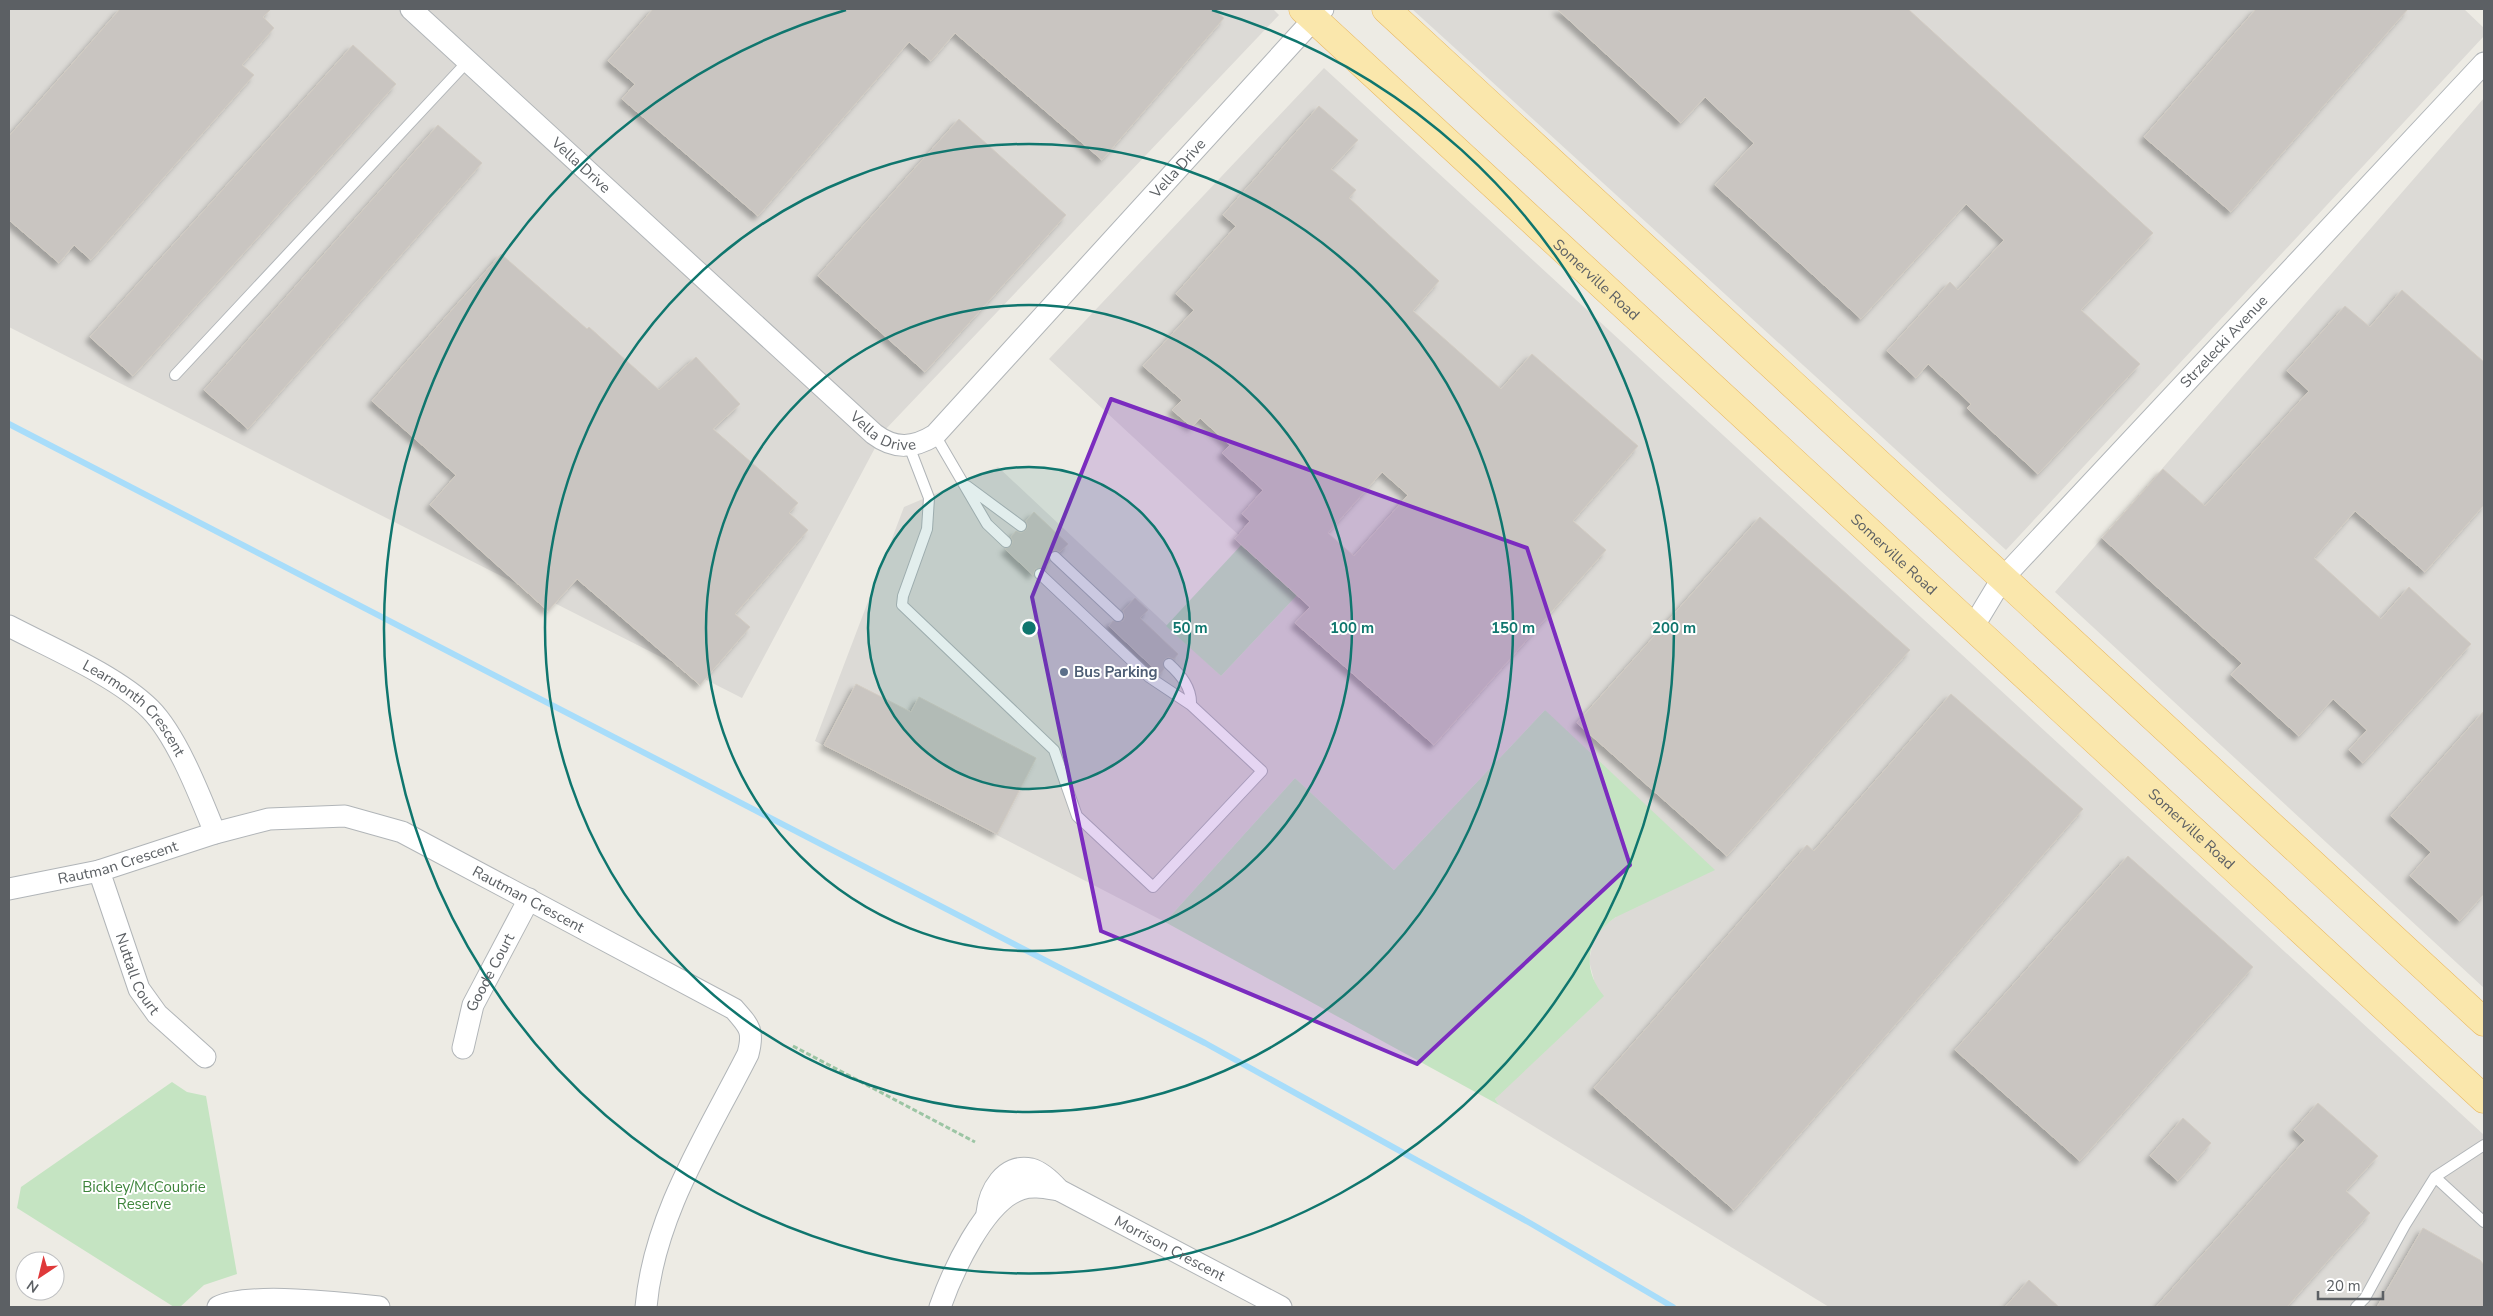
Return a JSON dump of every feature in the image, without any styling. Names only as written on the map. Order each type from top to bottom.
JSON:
[{"type":"main road","points":[[1386,9],[1765,356],[2002,579],[2484,1022]]},
{"type":"main road","name":"Somerville Road","points":[[1313,12],[1973,627],[2484,1099]]},
{"type":"street","name":"Vella Drive","points":[[411,9],[874,434],[888,444],[909,446],[918,444],[935,435],[1313,12]]},
{"type":"street","name":"Strzelecki Avenue","points":[[1973,627],[2002,579],[2484,64]]},
{"type":"street","name":"Learmonth Crescent","points":[[9,626],[127,690],[150,709],[169,734],[215,833]]},
{"type":"street","name":"Rautman Crescent","points":[[9,889],[99,871],[215,833],[269,818],[345,816],[402,832],[734,1009],[746,1022],[752,1037],[748,1054],[670,1208],[658,1245],[645,1304]]},
{"type":"street","name":"Nuttall Court","points":[[99,871],[139,989],[157,1014],[205,1057]]},
{"type":"street","name":"Goode Court","points":[[463,1048],[473,1005],[529,899]]},
{"type":"street","name":"Morrison Crescent","points":[[940,1307],[948,1284],[987,1213],[988,1199],[997,1182],[1015,1170],[1030,1169],[1047,1177],[1059,1190],[1281,1307]]},
{"type":"street","points":[[218,1307],[228,1302],[246,1300],[345,1303],[379,1307]]},
{"type":"lane","points":[[174,375],[468,61]]},
{"type":"lane","points":[[935,435],[987,524],[1006,542]]},
{"type":"lane","points":[[909,446],[929,498],[927,529],[902,596],[902,605],[1054,750],[1077,816],[1153,887],[1262,771],[1191,705],[1150,677],[1040,574]]},
{"type":"lane","points":[[963,482],[1021,526]]},
{"type":"lane","points":[[1055,558],[1118,616]]},
{"type":"lane","points":[[1169,664],[1186,684],[1190,693],[1191,705]]},
{"type":"lane","points":[[2356,1307],[2365,1298],[2405,1225],[2435,1177],[2484,1145]]},
{"type":"lane","points":[[2435,1177],[2484,1222]]},
{"type":"path","points":[[793,1046],[975,1142]]},
{"type":"highlighted area","points":[[1111,399],[1527,548],[1630,865],[1417,1064],[1101,931],[1032,597]]},
{"type":"shaded area","points":[[9,9],[1273,9],[1279,15],[884,431],[742,698],[9,327]]},
{"type":"shaded area","points":[[1412,9],[2464,9],[2484,28],[2484,36],[2006,550]]},
{"type":"shaded area","points":[[1324,68],[2484,1135],[2484,1307],[1829,1307],[1499,1105],[1495,1099],[1595,984],[1589,961],[1593,942],[1602,927],[1616,917],[1545,710],[1394,870],[1295,778],[1165,922],[815,741],[904,507],[998,467],[1221,676],[1300,592],[1049,359]]},
{"type":"shaded area","points":[[2484,98],[2484,988],[2055,592]]},
{"type":"green space","points":[[1245,541],[1300,592],[1221,676],[1166,626]]},
{"type":"green space","points":[[1545,710],[1715,870],[1616,917],[1606,925],[1593,943],[1590,954],[1592,975],[1604,996],[1495,1099],[1499,1105],[1165,922],[1295,778],[1394,870]]},
{"type":"green space","name":"Bickley/McCoubrie Reserve","points":[[172,1082],[187,1092],[206,1096],[237,1274],[204,1285],[180,1307],[174,1307],[17,1208],[21,1187]]},
{"type":"building","points":[[120,9],[271,9],[263,17],[274,28],[242,65],[254,75],[91,260],[74,245],[59,263],[9,220],[9,136]]},
{"type":"building","points":[[653,9],[1213,9],[1224,18],[1102,160],[955,33],[931,61],[909,42],[758,216],[622,99],[635,84],[608,61]]},
{"type":"building","points":[[1557,9],[1908,9],[2153,233],[2081,310],[2140,364],[2038,474],[1967,408],[1971,404],[1928,364],[1916,378],[1887,351],[1950,282],[1958,290],[2004,240],[1966,204],[1861,319],[1715,185],[1754,143],[1705,97],[1681,123]]},
{"type":"building","points":[[2256,9],[2408,9],[2231,212],[2144,137]]},
{"type":"building","points":[[353,45],[396,84],[133,376],[90,337]]},
{"type":"building","points":[[1319,106],[1358,140],[1331,169],[1356,190],[1349,198],[1439,281],[1413,311],[1501,389],[1532,354],[1638,446],[1573,521],[1606,550],[1434,745],[1295,623],[1310,607],[1235,539],[1250,521],[1242,514],[1263,490],[1222,453],[1230,445],[1200,418],[1192,427],[1172,410],[1182,400],[1143,366],[1194,310],[1176,294],[1236,226],[1223,215]],"holes":[[[1382,472],[1408,495],[1354,556],[1328,533]]]},
{"type":"building","points":[[959,119],[1066,215],[925,372],[818,276]]},
{"type":"building","points":[[438,125],[482,163],[248,429],[204,390]]},
{"type":"building","points":[[501,254],[587,329],[589,327],[659,390],[696,357],[740,404],[713,429],[798,503],[789,513],[808,530],[735,614],[750,627],[700,685],[577,579],[548,611],[430,505],[456,475],[372,401]]},
{"type":"building","points":[[2402,290],[2484,362],[2484,505],[2425,572],[2355,511],[2314,558],[2381,619],[2409,587],[2471,644],[2363,763],[2349,750],[2367,730],[2333,699],[2299,736],[2231,675],[2242,663],[2102,538],[2163,469],[2205,506],[2309,391],[2287,371],[2345,306],[2370,327]]},
{"type":"building","points":[[1034,512],[1068,544],[1060,552],[1056,550],[1050,552],[1048,556],[1050,562],[1044,569],[1035,569],[1033,575],[1005,549],[1011,546],[1013,541],[1011,537],[1016,531],[1021,533],[1026,530],[1028,526],[1026,521]]},
{"type":"building","points":[[1760,517],[1910,650],[1727,856],[1577,723]]},
{"type":"building","points":[[1135,598],[1148,610],[1140,618],[1178,654],[1174,659],[1168,657],[1164,660],[1164,669],[1160,674],[1109,626],[1113,621],[1123,621],[1125,617],[1123,611]]},
{"type":"building","points":[[856,684],[911,712],[919,697],[1036,758],[997,834],[824,745]]},
{"type":"building","points":[[1951,694],[2083,809],[1734,1210],[1594,1088],[1807,845],[1814,851]]},
{"type":"building","points":[[2484,711],[2484,894],[2460,921],[2410,876],[2431,852],[2391,816]]},
{"type":"building","points":[[2128,856],[2253,967],[2080,1161],[1955,1050]]},
{"type":"building","points":[[2318,1103],[2378,1156],[2346,1191],[2370,1213],[2287,1307],[2156,1307],[2305,1140],[2294,1130]]},
{"type":"building","points":[[2183,1118],[2211,1143],[2178,1181],[2150,1156]]},
{"type":"building","points":[[2423,1228],[2480,1260],[2484,1265],[2484,1307],[2377,1307]]},
{"type":"building","points":[[2029,1280],[2059,1307],[2005,1307]]},
{"type":"waterway","points":[[9,424],[1205,1043],[1530,1223],[1673,1307]]},
{"type":"place","name":"Bus Parking","points":[[1064,672]]}]
